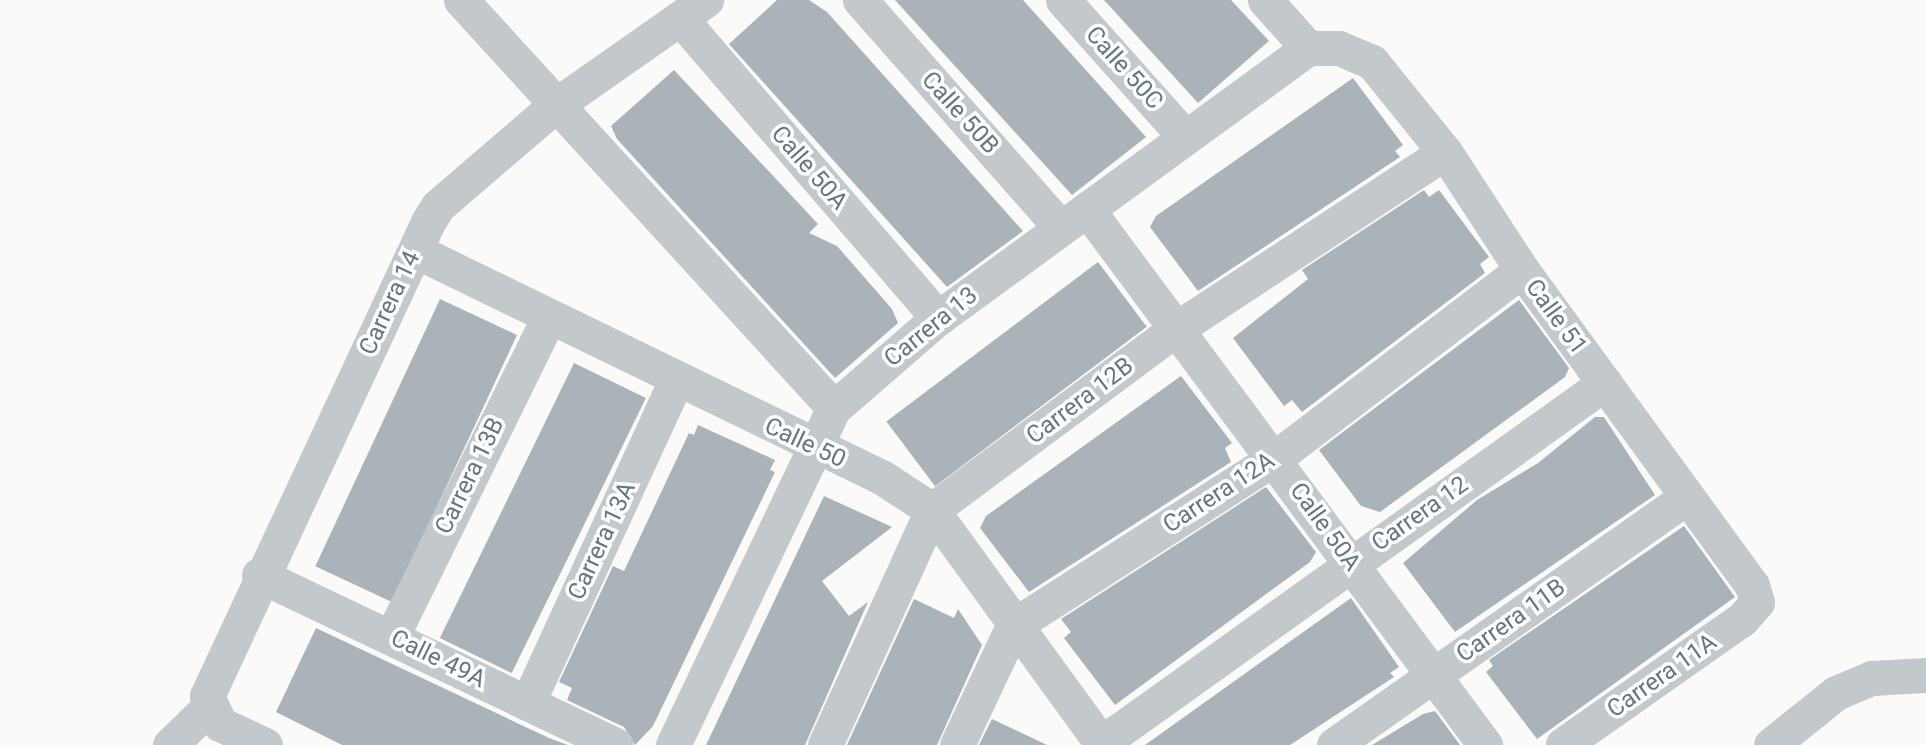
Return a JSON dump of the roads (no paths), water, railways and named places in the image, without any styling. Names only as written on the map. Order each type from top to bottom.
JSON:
[{"type":"street","name":"Calle 50","points":[[460,0],[554,107],[834,408]]},
{"type":"street","name":"Calle 50B","points":[[860,0],[1074,218]]},
{"type":"street","name":"Calle 50C","points":[[1063,0],[1184,136]]},
{"type":"street","name":"Calle 51","points":[[1265,0],[1324,48],[1372,62],[1446,152],[1522,270],[1752,585],[1757,603]]},
{"type":"street","name":"Carrera 14","points":[[208,708],[206,696],[259,575],[438,206],[554,107],[693,9]]},
{"type":"street","name":"Calle 50A","points":[[693,9],[938,318]]},
{"type":"street","name":"Carrera 13","points":[[673,745],[834,408],[938,318],[1184,136],[1324,48]]},
{"type":"street","name":"Carrera 12B","points":[[825,745],[932,510],[1176,329],[1446,152]]},
{"type":"street","name":"Calle 50A","points":[[1074,218],[1176,329],[1275,458],[1485,745]]},
{"type":"street","name":"Calle 50","points":[[416,251],[815,450],[883,478],[932,510],[1013,626],[1101,744]]},
{"type":"street","name":"Carrera 12A","points":[[1013,626],[1275,458],[1522,270]]},
{"type":"street","name":"Carrera 13B","points":[[392,636],[549,317]]},
{"type":"street","name":"Carrera 13A","points":[[528,702],[676,380]]},
{"type":"street","name":"Carrera 12","points":[[1101,744],[1605,383]]},
{"type":"street","name":"Carrera 11B","points":[[1334,745],[1687,497]]},
{"type":"street","name":"Calle 49A","points":[[259,575],[392,636],[615,745]]},
{"type":"street","name":"Carrera 11A","points":[[1563,745],[1757,603]]},
{"type":"street","points":[[957,745],[1013,626]]},
{"type":"street","points":[[1771,745],[1836,693],[1872,678],[1926,675]]},
{"type":"street","points":[[170,745],[208,708],[220,724],[265,745]]}]
